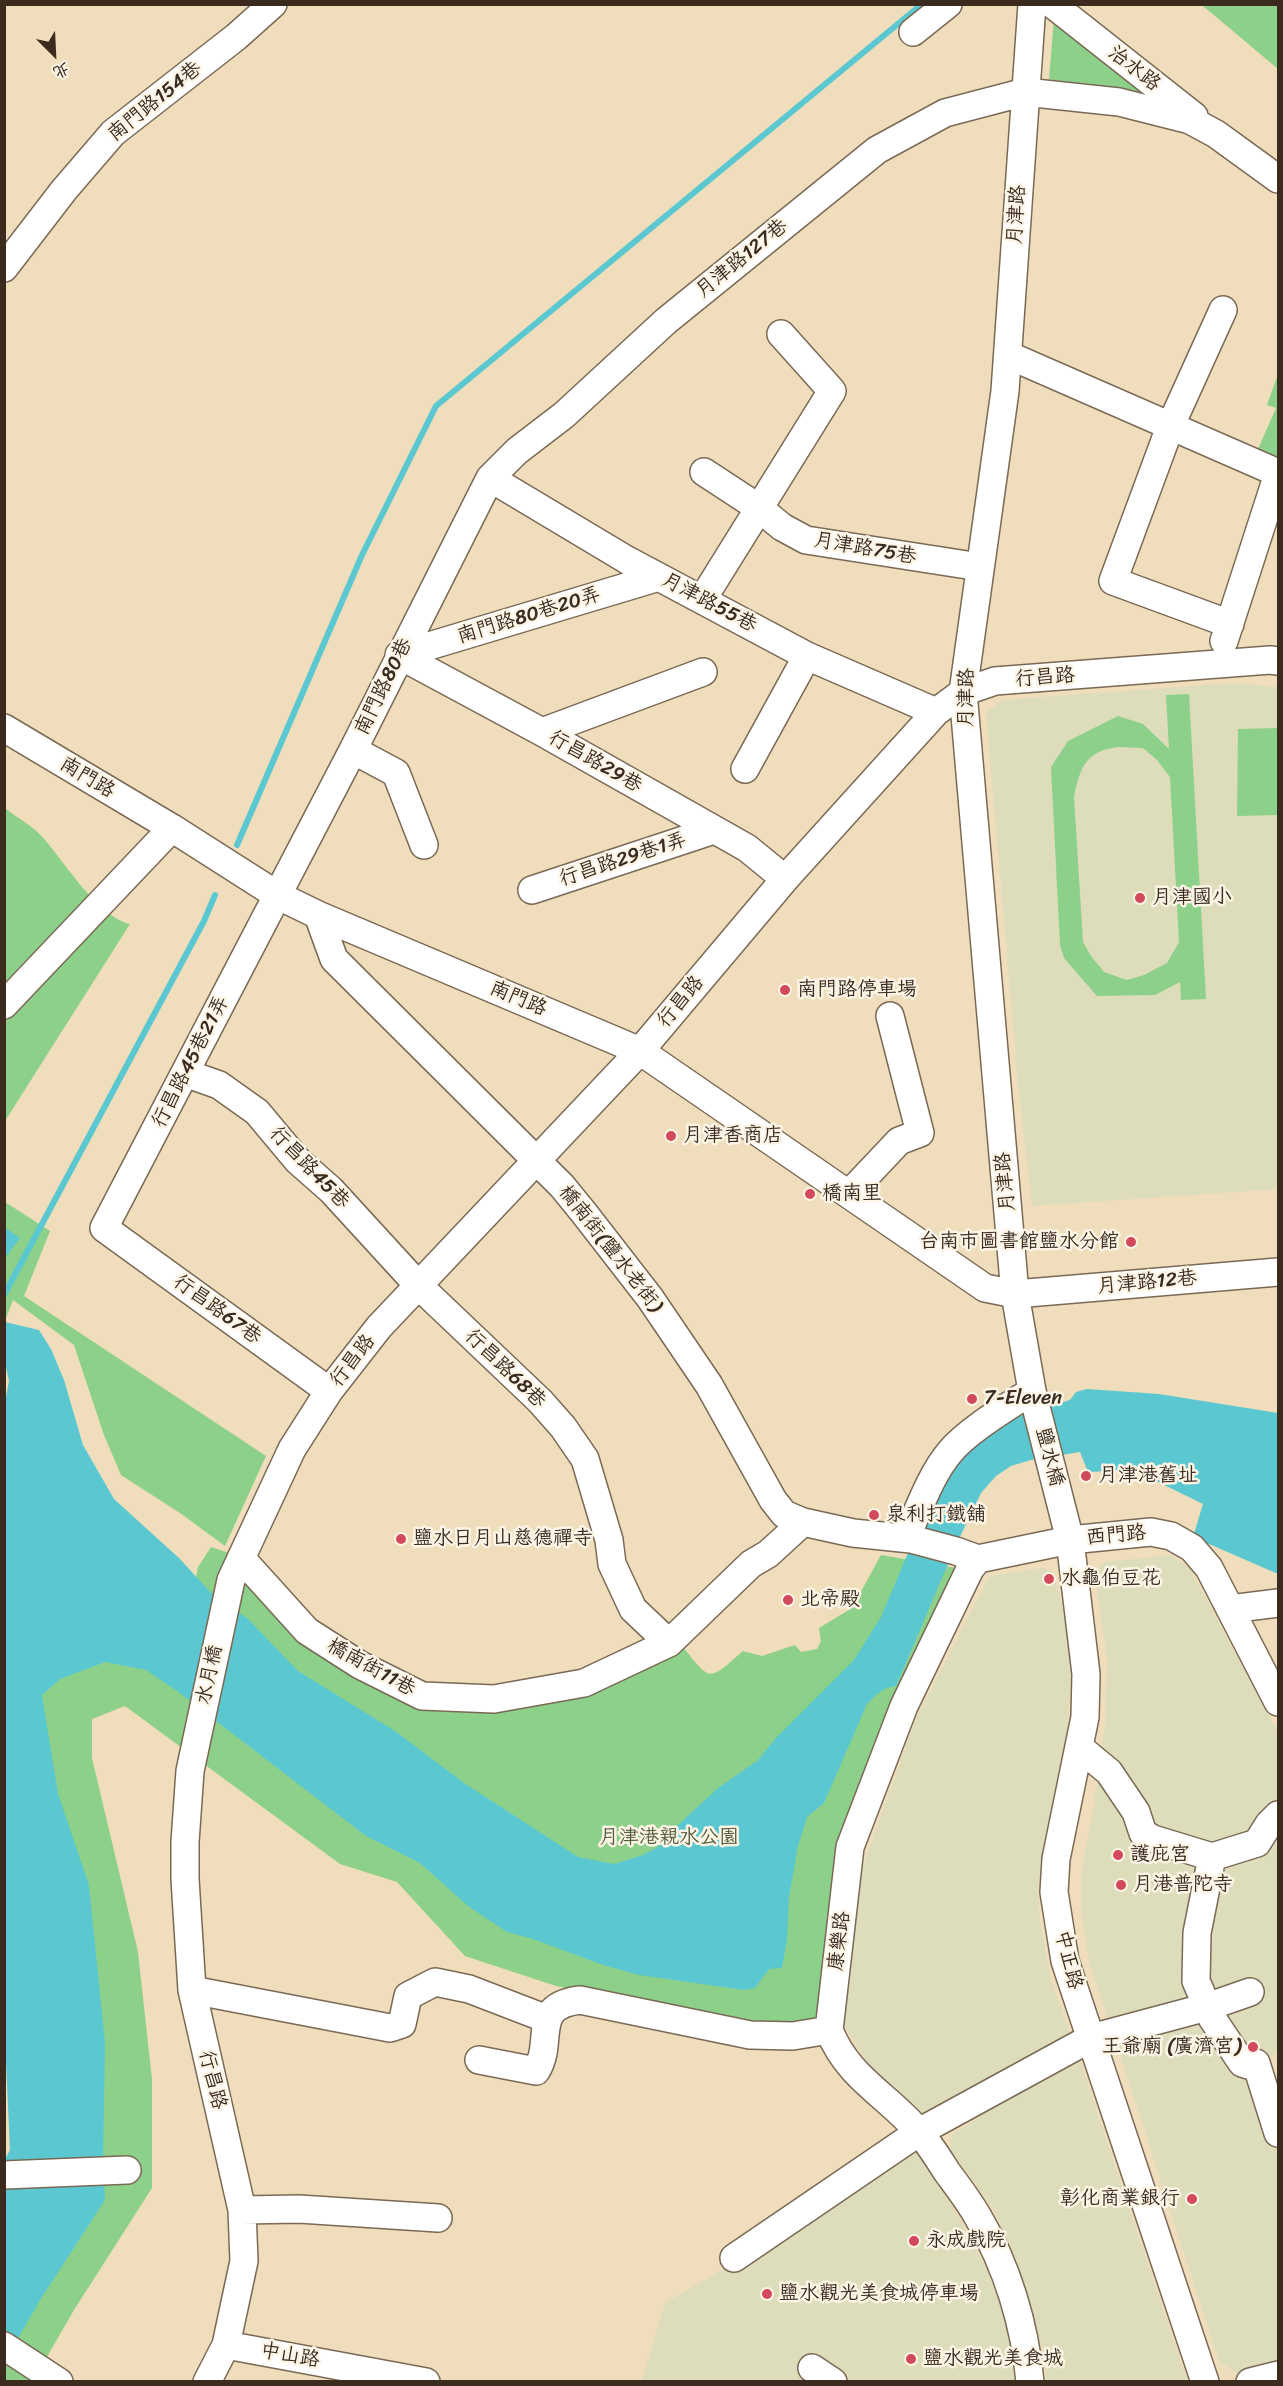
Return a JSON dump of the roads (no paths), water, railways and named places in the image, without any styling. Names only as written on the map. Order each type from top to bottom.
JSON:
[{"type":"street","name":"南門路154巷","points":[[4,268],[64,190],[113,133],[236,38],[273,4]]},
{"type":"street","points":[[913,32],[948,4]]},
{"type":"street","name":"月津路","points":[[1032,4],[1005,391],[963,692],[1015,1294],[1032,1391]]},
{"type":"street","name":"治水路","points":[[1052,4],[1216,134],[1278,179]]},
{"type":"street","name":"治水路","points":[[1025,92],[1119,102],[1190,120],[1216,134]]},
{"type":"street","name":"月津路127巷","points":[[490,478],[517,451],[564,415],[666,321],[877,150],[945,113],[1025,92]]},
{"type":"street","points":[[1223,310],[1170,427],[1113,581],[1230,624]]},
{"type":"street","points":[[702,600],[832,391],[781,334]]},
{"type":"street","points":[[1008,355],[1278,473],[1217,664]]},
{"type":"street","name":"月津路75巷","points":[[704,472],[759,508],[782,527],[806,540],[980,567]]},
{"type":"street","name":"月津路55巷","points":[[490,478],[659,577],[807,656],[936,712]]},
{"type":"street","name":"南門路80巷","points":[[277,895],[490,478]]},
{"type":"street","name":"南門路80巷20弄","points":[[399,655],[659,577]]},
{"type":"street","name":"行昌路29巷","points":[[399,655],[542,732],[747,848],[785,879]]},
{"type":"street","points":[[745,769],[807,656]]},
{"type":"street","name":"行昌路","points":[[236,1569],[292,1449],[329,1392],[379,1327],[640,1051],[785,879],[936,712],[963,692],[995,681],[1278,661]]},
{"type":"street","points":[[542,732],[703,672]]},
{"type":"street","name":"南門路","points":[[4,728],[172,828],[277,895],[318,915],[640,1051],[985,1288],[1015,1294]]},
{"type":"street","points":[[353,750],[396,773],[424,845]]},
{"type":"street","points":[[4,1005],[172,828]]},
{"type":"street","name":"行昌路29巷1弄","points":[[532,890],[714,830]]},
{"type":"street","name":"行昌路45巷21弄","points":[[104,1228],[277,895]]},
{"type":"street","name":"橋南街(鹽水老街)","points":[[318,915],[334,959],[562,1186],[650,1298],[709,1385],[772,1500],[784,1514],[853,1533],[908,1538],[967,1555]]},
{"type":"street","points":[[849,1194],[899,1141],[920,1133],[890,1016]]},
{"type":"street","name":"行昌路45巷","points":[[185,1073],[219,1085],[257,1112],[298,1161],[331,1190],[417,1285]]},
{"type":"street","name":"行昌路67巷","points":[[104,1228],[329,1392]]},
{"type":"street","name":"月津路12巷","points":[[1015,1294],[1278,1272]]},
{"type":"street","name":"行昌路68巷","points":[[417,1285],[540,1401],[563,1427],[585,1459],[609,1540],[612,1564],[633,1609],[669,1643]]},
{"type":"street","points":[[908,1538],[934,1478],[951,1451],[1001,1410],[1032,1391]]},
{"type":"street","name":"鹽水橋","points":[[1032,1391],[1069,1531]]},
{"type":"street","name":"橋南街11巷","points":[[236,1569],[306,1631],[360,1665],[422,1696],[494,1699],[584,1683],[669,1643],[751,1564],[768,1554],[803,1521]]},
{"type":"street","points":[[967,1555],[1069,1531]]},
{"type":"street","name":"西門路","points":[[1069,1531],[1151,1532],[1171,1536],[1192,1548],[1209,1568],[1278,1702]]},
{"type":"street","name":"中正路","points":[[1069,1531],[1086,1674],[1085,1717],[1080,1748],[1056,1859],[1054,1892],[1065,1961],[1205,2382]]},
{"type":"street","name":"康樂路","points":[[829,2030],[850,1847],[904,1707],[970,1569],[967,1555]]},
{"type":"street","name":"水月橋","points":[[190,1770],[236,1569]]},
{"type":"street","points":[[1230,1610],[1278,1603]]},
{"type":"street","points":[[1080,1748],[1109,1772],[1136,1812],[1143,1833],[1153,1839],[1212,1857],[1257,1843],[1269,1824],[1278,1815]]},
{"type":"street","name":"行昌路","points":[[190,1770],[185,1879],[192,1990],[242,2210],[244,2261],[226,2345],[207,2382]]},
{"type":"street","points":[[1212,1857],[1197,1933],[1196,1981],[1212,2018],[1242,2063],[1248,2065],[1267,2059],[1278,2133]]},
{"type":"street","points":[[192,1990],[390,2028],[402,2024],[408,1996],[435,1982],[469,1989],[547,2019]]},
{"type":"street","points":[[734,2258],[919,2132],[1091,2038],[1207,2007],[1250,1992]]},
{"type":"street","points":[[478,2060],[536,2072],[541,2064],[547,2019],[562,2002],[580,2000],[750,2035],[793,2036],[829,2030],[835,2046],[851,2070],[919,2132],[976,2214],[992,2243],[1020,2324],[1030,2382]]},
{"type":"street","points":[[4,2175],[127,2170]]},
{"type":"street","points":[[242,2210],[299,2209],[438,2218]]},
{"type":"street","name":"中山路","points":[[226,2345],[426,2382]]},
{"type":"street","points":[[4,2346],[59,2382]]},
{"type":"street","points":[[1250,2382],[1278,2375]]},
{"type":"water","points":[[4,1227],[20,1238],[5,1258],[4,1258]]},
{"type":"water","points":[[5,1322],[39,1330],[51,1349],[64,1380],[83,1445],[114,1499],[180,1559],[210,1592],[248,1619],[298,1671],[395,1731],[464,1783],[578,1857],[614,1864],[643,1855],[658,1847],[717,1789],[758,1760],[776,1738],[854,1660],[881,1617],[939,1479],[955,1457],[1013,1416],[1020,1416],[1070,1400],[1076,1392],[1087,1389],[1159,1394],[1278,1413],[1278,1574],[1193,1537],[1203,1504],[1152,1479],[1153,1469],[1088,1472],[1080,1452],[1031,1460],[1011,1466],[996,1476],[981,1493],[957,1543],[896,1686],[883,1690],[867,1704],[824,1803],[807,1817],[798,1846],[789,1897],[787,1940],[782,1968],[769,1969],[755,1988],[744,1990],[639,1975],[507,1932],[468,1906],[420,1863],[366,1836],[177,1691],[146,1670],[105,1662],[60,1679],[42,1695],[58,1794],[89,1885],[105,2043],[103,2158],[105,2200],[40,2300],[5,2361],[4,2161],[10,2150],[4,2019],[4,1408],[9,1381],[5,1363]]},
{"type":"waterway","points":[[237,845],[362,555],[436,406],[922,4]]},
{"type":"waterway","points":[[4,1295],[204,921],[215,895]]},
{"type":"place","name":"月津國小","points":[[1140,898]]},
{"type":"place","name":"南門路停車場","points":[[785,990]]},
{"type":"place","name":"月津香商店","points":[[671,1136]]},
{"type":"place","name":"橋南里","points":[[810,1194]]},
{"type":"place","name":"台南市圖書館鹽水分館","points":[[1131,1242]]},
{"type":"place","name":"7-Eleven","points":[[972,1399]]},
{"type":"place","name":"月津港舊址","points":[[1086,1476]]},
{"type":"place","name":"泉利打鐵舖","points":[[874,1515]]},
{"type":"place","name":"鹽水日月山慈德禪寺","points":[[401,1539]]},
{"type":"place","name":"水龜伯豆花","points":[[1049,1579]]},
{"type":"place","name":"北帝殿","points":[[788,1600]]},
{"type":"place","name":"護庇宮","points":[[1118,1855]]},
{"type":"place","name":"月港普陀寺","points":[[1121,1885]]},
{"type":"place","name":"王爺廟 (廣濟宮)","points":[[1253,2047]]},
{"type":"place","name":"彰化商業銀行","points":[[1192,2199]]},
{"type":"place","name":"永成戲院","points":[[914,2241]]},
{"type":"place","name":"鹽水觀光美食城停車場","points":[[767,2294]]},
{"type":"place","name":"鹽水觀光美食城","points":[[911,2359]]},
{"type":"park label","name":"月津港親水公園","points":[[669,1838]]}]
